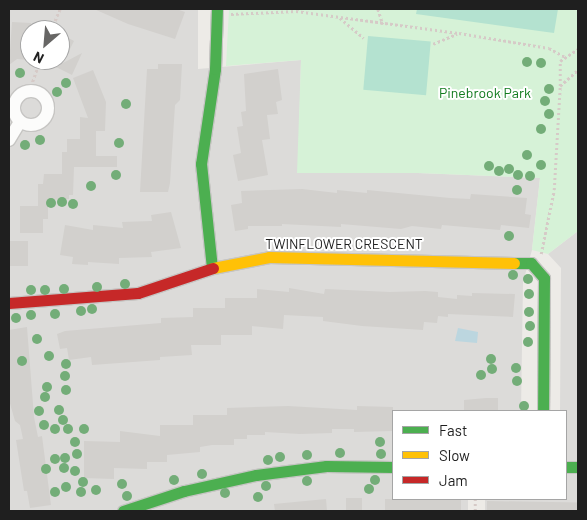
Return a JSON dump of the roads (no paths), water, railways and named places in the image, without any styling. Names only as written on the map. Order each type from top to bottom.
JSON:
[{"type":"street","points":[[212,268],[201,164],[215,69],[217,11]]},
{"type":"street","points":[[29,91],[44,97],[48,113],[37,125],[20,122],[13,106],[18,96],[29,91]]},
{"type":"street","points":[[9,140],[20,122]]},
{"type":"street","name":"TWINFLOWER CRESCENT","points":[[9,303],[130,294],[154,289],[212,268],[269,257],[516,260],[530,263],[538,269],[544,278],[543,410]]},
{"type":"street","points":[[123,511],[184,491],[256,475],[326,466],[392,467]]},
{"type":"water","points":[[458,328],[478,332],[477,343],[455,341]]},
{"type":"park label","name":"Pinebrook Park","points":[[485,93]]}]
